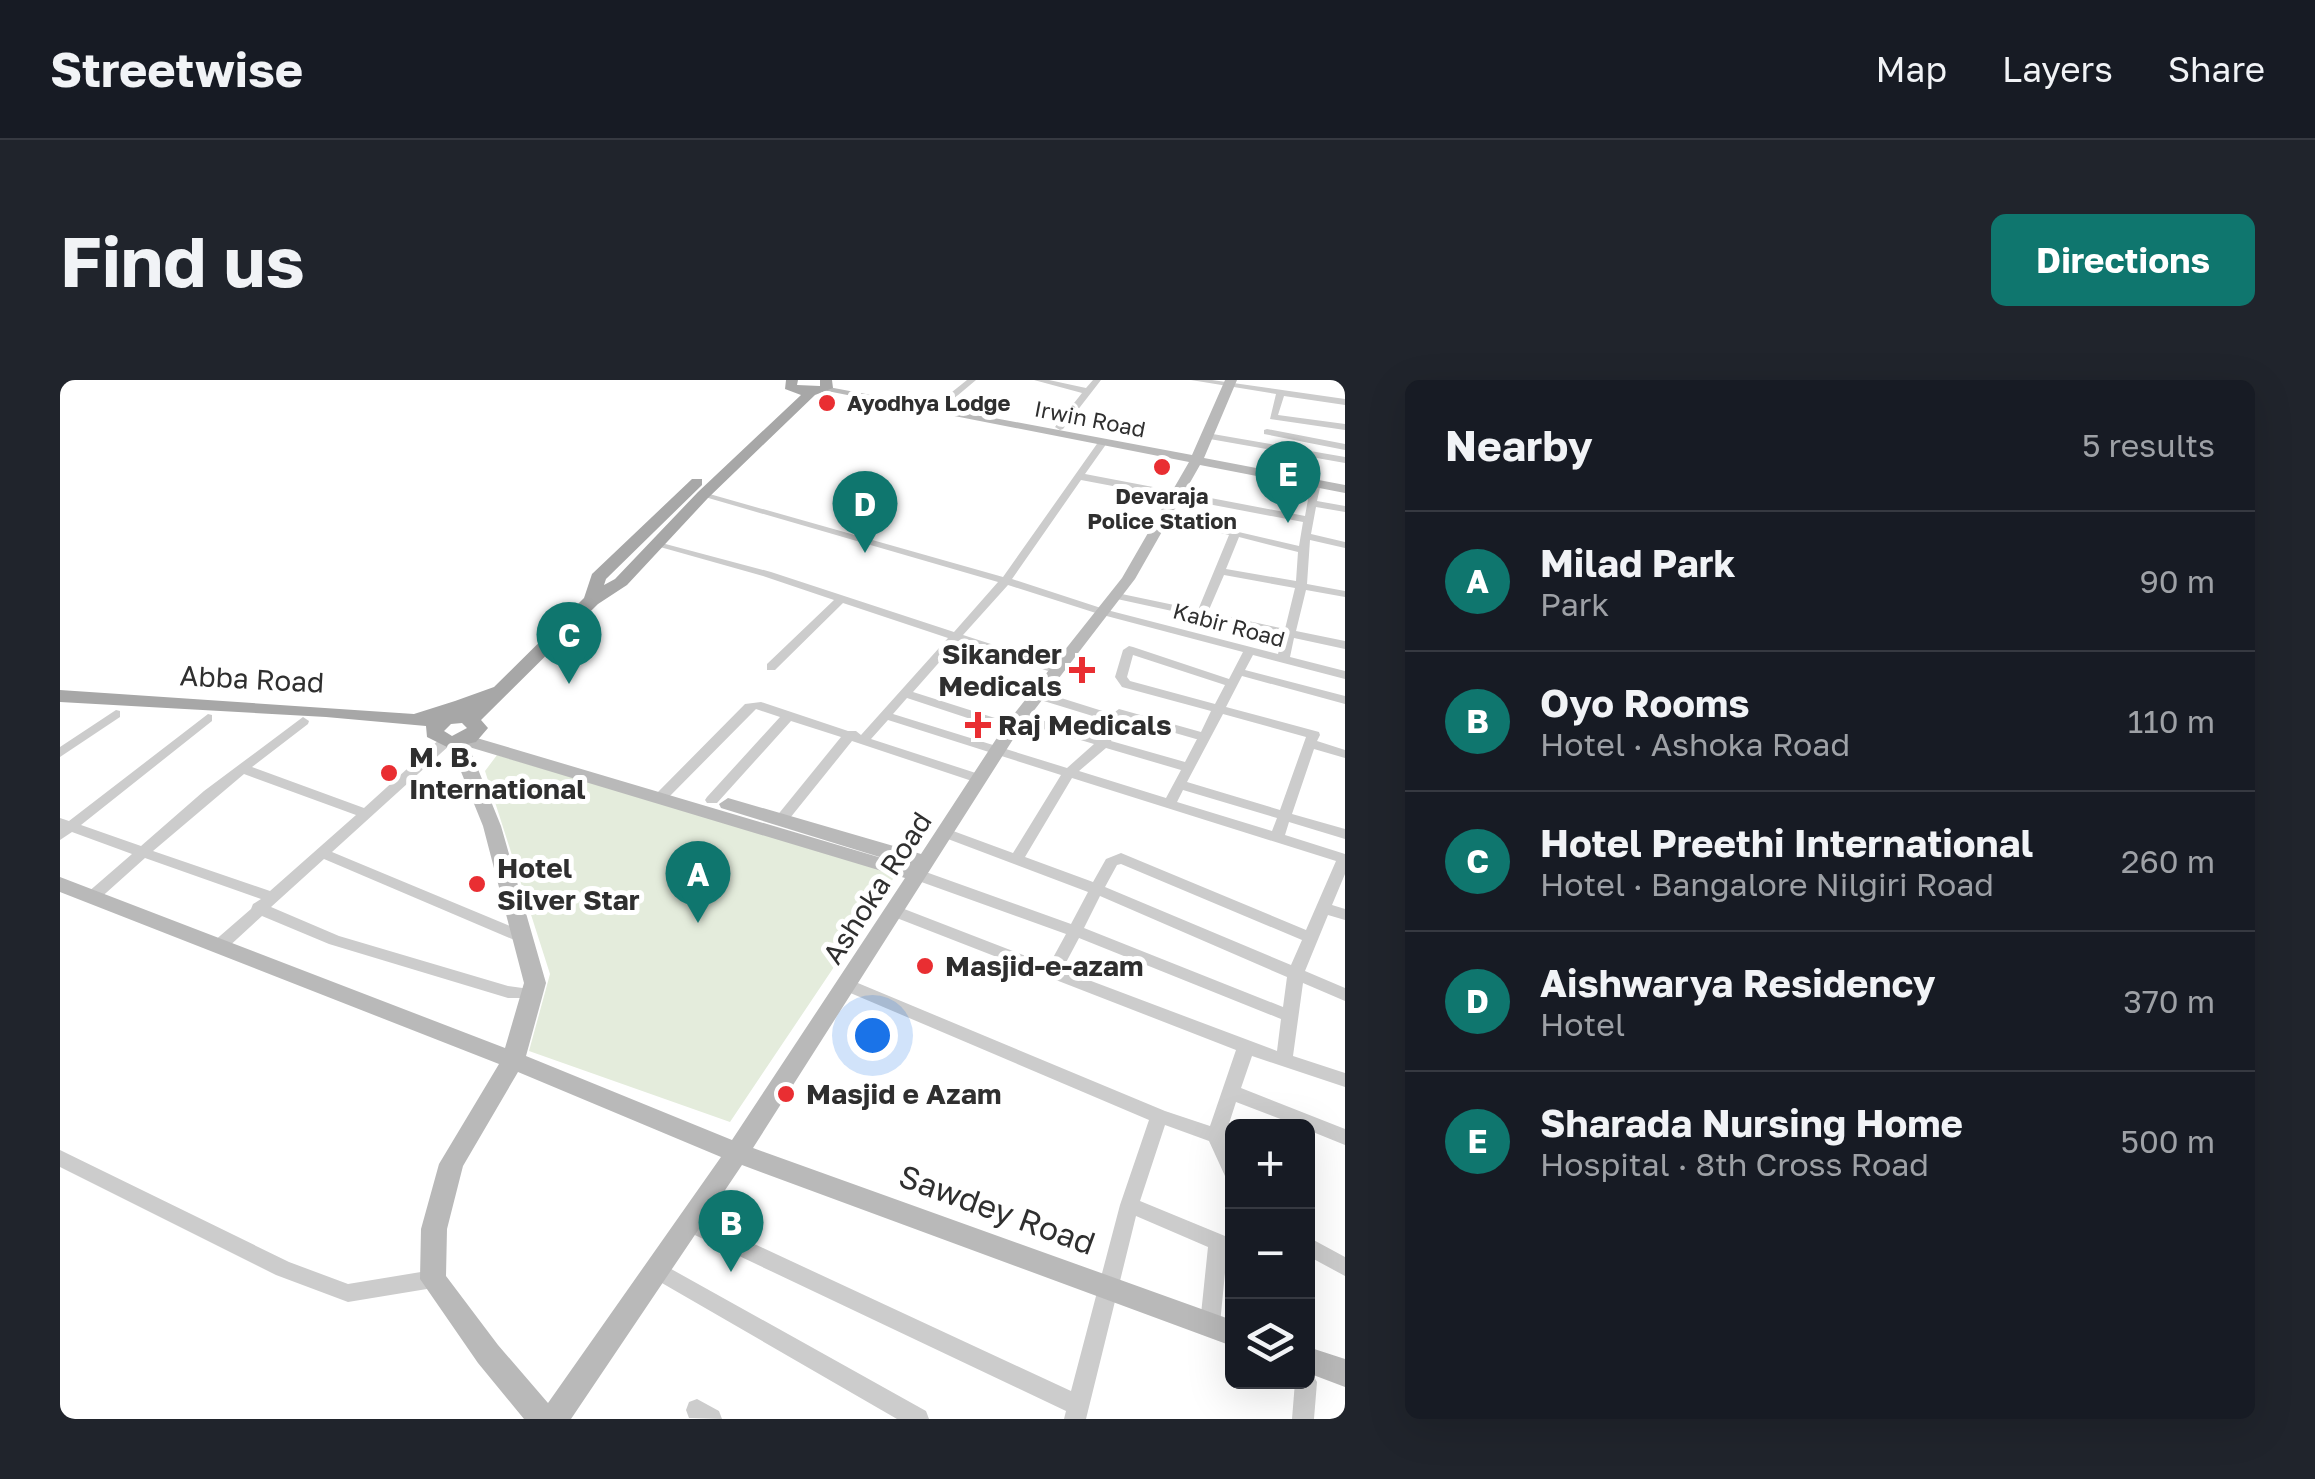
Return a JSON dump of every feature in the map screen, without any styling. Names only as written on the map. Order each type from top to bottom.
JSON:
[{"type":"main road","points":[[61,700],[116,714],[368,724],[456,733],[592,600],[621,582],[813,385]]},
{"type":"main road","points":[[592,600],[598,577],[813,385]]},
{"type":"main road","points":[[384,716],[436,713],[510,684]]},
{"type":"main road","name":"Abba Road","points":[[61,700],[384,716],[456,733]]},
{"type":"street","points":[[938,407],[972,380]]},
{"type":"street","points":[[1038,380],[1086,391]]},
{"type":"street","points":[[1060,427],[1097,380]]},
{"type":"street","points":[[1195,380],[1281,393],[1307,392],[1345,402]]},
{"type":"street","name":"Ashoka Road","points":[[554,1419],[737,1152],[1016,723],[1110,604],[1178,494],[1229,383]]},
{"type":"street","name":"Irwin Road","points":[[813,385],[1201,449],[1345,487]]},
{"type":"street","points":[[1260,445],[1281,393]]},
{"type":"street","points":[[1317,441],[1325,399]]},
{"type":"street","name":"Irwin Road","points":[[938,407],[1102,443],[1201,449],[1316,483],[1345,487]]},
{"type":"street","points":[[1273,417],[1345,427]]},
{"type":"street","points":[[1268,432],[1345,447]]},
{"type":"street","points":[[781,820],[1006,580],[1102,443]]},
{"type":"street","points":[[1201,449],[1260,445],[1345,460]]},
{"type":"street","points":[[1078,476],[1309,520]]},
{"type":"street","points":[[1283,660],[1302,586],[1303,550],[1316,483]]},
{"type":"street","points":[[703,495],[1006,580],[1110,604],[1203,615],[1345,645]]},
{"type":"street","points":[[1312,503],[1345,510]]},
{"type":"street","points":[[1165,516],[1303,550]]},
{"type":"street","points":[[1191,636],[1235,534]]},
{"type":"street","points":[[1306,536],[1345,545]]},
{"type":"street","points":[[658,545],[842,598],[1058,670]]},
{"type":"street","points":[[1222,571],[1345,594]]},
{"type":"street","points":[[771,667],[842,598]]},
{"type":"street","name":"Kabir Road","points":[[1110,604],[1191,636],[1345,675]]},
{"type":"street","points":[[1277,838],[1314,735],[1126,684],[1121,676],[1129,650],[1345,700]]},
{"type":"street","points":[[1169,805],[1201,736],[1249,651]]},
{"type":"street","points":[[1017,859],[1068,774],[1104,743],[1118,716],[1126,684]]},
{"type":"street","points":[[904,693],[1189,768]]},
{"type":"street","points":[[1038,695],[1201,736]]},
{"type":"street","points":[[665,793],[749,707],[763,705],[980,779]]},
{"type":"street","points":[[60,754],[116,714]]},
{"type":"street","points":[[712,800],[790,714]]},
{"type":"street","points":[[884,714],[1344,859],[1296,973],[1284,1059]]},
{"type":"street","points":[[64,828],[208,718]]},
{"type":"street","points":[[92,897],[303,721]]},
{"type":"street","points":[[456,733],[922,868]]},
{"type":"street","points":[[218,946],[456,733]]},
{"type":"street","points":[[456,733],[492,826],[534,983],[513,1060],[451,1164],[434,1230],[434,1280],[488,1354],[544,1419]]},
{"type":"street","points":[[1309,743],[1345,754]]},
{"type":"street","points":[[244,769],[367,814]]},
{"type":"street","points":[[1181,785],[1345,834]]},
{"type":"street","points":[[665,793],[712,800],[781,820],[922,868],[1290,1016]]},
{"type":"street","points":[[64,828],[143,852],[264,903],[334,940],[508,992],[531,994]]},
{"type":"street","points":[[945,832],[1096,888],[1345,995]]},
{"type":"street","points":[[322,854],[524,938]]},
{"type":"street","points":[[1053,972],[1111,862],[1127,859],[1311,938]]},
{"type":"street","name":"Sawdey Road","points":[[60,884],[513,1060],[737,1152],[1221,1328]]},
{"type":"street","points":[[1324,908],[1345,915]]},
{"type":"street","points":[[894,911],[1246,1047],[1345,1080]]},
{"type":"street","points":[[846,985],[1158,1116],[1216,1136]]},
{"type":"street","points":[[1225,1155],[1216,1136],[1246,1047]]},
{"type":"street","points":[[1231,1092],[1345,1137]]},
{"type":"street","points":[[687,1222],[1077,1412],[1129,1206],[1158,1116]]},
{"type":"street","points":[[60,1158],[284,1269],[348,1293],[434,1280]]},
{"type":"street","points":[[1129,1206],[1218,1242],[1221,1328]]},
{"type":"street","points":[[1315,1250],[1345,1266]]},
{"type":"street","points":[[655,1270],[918,1419]]},
{"type":"street","points":[[1315,1364],[1345,1373]]},
{"type":"street","points":[[1302,1419],[1305,1389]]},
{"type":"green space","points":[[497,755],[897,873],[730,1122],[529,1051],[550,974],[485,771]]},
{"type":"place","name":"Ayodhya Lodge","points":[[827,403]]},
{"type":"place","name":"Devaraja Police Station","points":[[1162,467]]},
{"type":"place","name":"Sharada Nursing Home","points":[[1288,523]]},
{"type":"place","name":"Aishwarya Residency","points":[[865,553]]},
{"type":"place","name":"Sikander Medicals","points":[[1082,670]]},
{"type":"place","name":"Hotel Preethi International","points":[[569,684]]},
{"type":"place","name":"Raj Medicals","points":[[978,725]]},
{"type":"place","name":"M. B. International","points":[[389,773]]},
{"type":"place","name":"Hotel Silver Star","points":[[477,884]]},
{"type":"place","name":"Milad Park","points":[[698,923]]},
{"type":"place","name":"Masjid-e-azam","points":[[925,966]]},
{"type":"place","name":"Masjid e Azam","points":[[786,1094]]},
{"type":"place","name":"Oyo Rooms","points":[[731,1272]]}]
